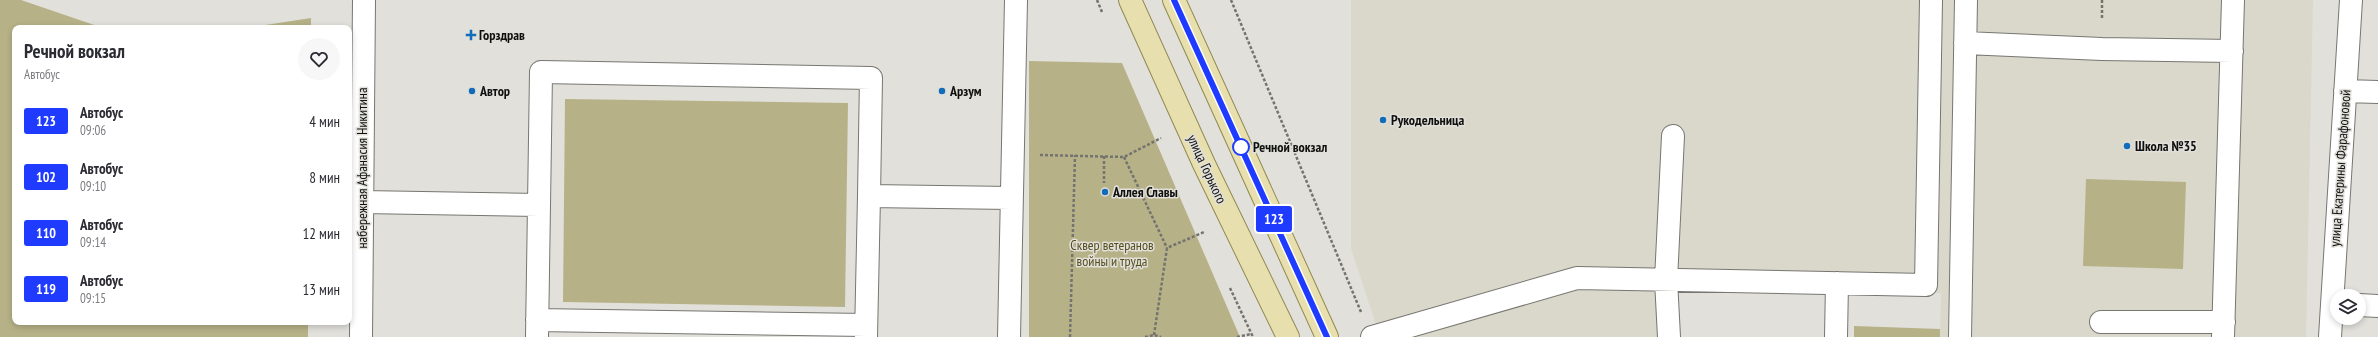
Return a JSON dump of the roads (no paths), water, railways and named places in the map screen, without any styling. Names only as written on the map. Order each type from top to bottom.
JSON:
[{"type":"main road","name":"улица Горького","points":[[1130,0],[1204,164],[1288,337]]},
{"type":"main road","points":[[1174,0],[1327,337]]},
{"type":"street","points":[[351,0],[362,31]]},
{"type":"street","name":"набережная Афанасия Никитина","points":[[360,337],[363,202],[362,31],[364,0]]},
{"type":"street","points":[[1009,337],[1016,0]]},
{"type":"street","points":[[1372,337],[1577,278],[1926,285],[1931,0]]},
{"type":"street","points":[[1960,337],[1966,0]]},
{"type":"street","points":[[2101,322],[2223,330],[2233,0]]},
{"type":"street","name":"улица Екатерины Фарафоновой","points":[[2335,289],[2351,0]]},
{"type":"street","points":[[1965,43],[2102,49],[2232,51]]},
{"type":"street","points":[[541,72],[871,78],[866,331],[537,328],[539,205],[541,72]]},
{"type":"street","points":[[2345,91],[2378,92]]},
{"type":"street","points":[[1669,337],[1666,280],[1673,136]]},
{"type":"street","points":[[868,196],[1011,198]]},
{"type":"street","points":[[363,202],[539,205]]},
{"type":"street","points":[[1836,337],[1837,283]]},
{"type":"street","points":[[2366,305],[2378,306]]},
{"type":"street","name":"улица Екатерины Фарафоновой","points":[[2330,337],[2331,325]]},
{"type":"place","name":"Горздрав","points":[[471,35]]},
{"type":"place","name":"Автор","points":[[472,91]]},
{"type":"place","name":"Арзум","points":[[942,91]]},
{"type":"place","name":"Рукодельница","points":[[1383,120]]},
{"type":"place","name":"Школа №35","points":[[2127,146]]},
{"type":"place","name":"Речной вокзал","points":[[1241,147]]},
{"type":"place","name":"Аллея Славы","points":[[1105,192]]},
{"type":"park label","name":"Сквер ветеранов войны и труда","points":[[1112,254]]}]
